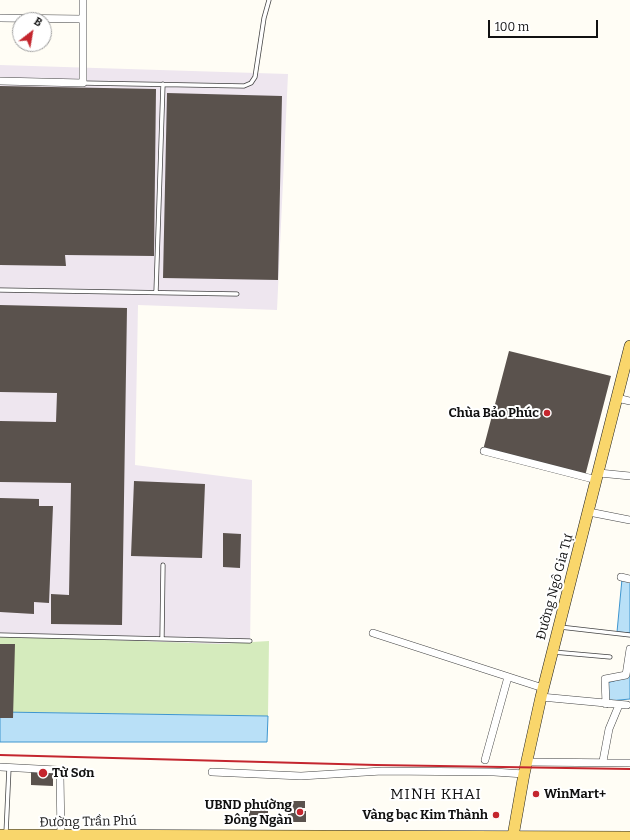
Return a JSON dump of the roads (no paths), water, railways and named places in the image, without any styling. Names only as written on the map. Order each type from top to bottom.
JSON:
[{"type":"main road","name":"Đường Ngô Gia Tự","points":[[513,836],[526,762],[542,693],[630,346]]},
{"type":"main road","name":"Đường Trần Phú","points":[[3,836],[176,838],[513,836],[630,837]]},
{"type":"street","points":[[0,81],[83,83],[83,0]]},
{"type":"street","points":[[0,18],[83,19]]},
{"type":"street","points":[[617,398],[630,401]]},
{"type":"street","points":[[484,451],[598,476],[630,476]]},
{"type":"street","points":[[589,512],[630,520]]},
{"type":"street","points":[[622,576],[630,579]]},
{"type":"street","points":[[373,633],[508,677],[542,693],[606,704],[629,705]]},
{"type":"street","points":[[606,704],[605,679],[626,675],[630,649]]},
{"type":"street","points":[[485,760],[508,677]]},
{"type":"street","points":[[603,761],[609,729],[619,705]]},
{"type":"street","points":[[526,762],[603,761],[630,763]]},
{"type":"street","points":[[0,768],[46,768],[55,769],[58,771],[61,836]]},
{"type":"street","points":[[212,772],[301,776],[382,771],[494,772],[524,774]]},
{"type":"lane","points":[[83,83],[244,86],[251,83],[255,77],[264,18],[269,0]]},
{"type":"lane","points":[[156,292],[163,84]]},
{"type":"lane","points":[[0,290],[238,294]]},
{"type":"lane","points":[[162,638],[163,565]]},
{"type":"lane","points":[[559,627],[630,635]]},
{"type":"lane","points":[[0,635],[250,641]]},
{"type":"lane","points":[[553,652],[610,657]]},
{"type":"lane","points":[[3,836],[9,768]]},
{"type":"water","points":[[622,579],[630,581],[630,633],[617,632]]},
{"type":"water","points":[[630,664],[630,699],[609,701],[607,683],[627,677]]},
{"type":"water","points":[[0,712],[268,716],[267,742],[0,742]]},
{"type":"railway","points":[[0,755],[376,765],[630,769]]},
{"type":"place","name":"Chùa Bảo Phúc","points":[[547,413]]},
{"type":"place","name":"Từ Sơn","points":[[43,773]]},
{"type":"place","name":"WinMart+","points":[[536,794]]},
{"type":"place","name":"UBND phường Đông Ngàn","points":[[300,812]]},
{"type":"place","name":"Vàng bạc Kim Thành","points":[[496,815]]},
{"type":"district","name":"MINH KHAI","points":[[436,795]]}]
